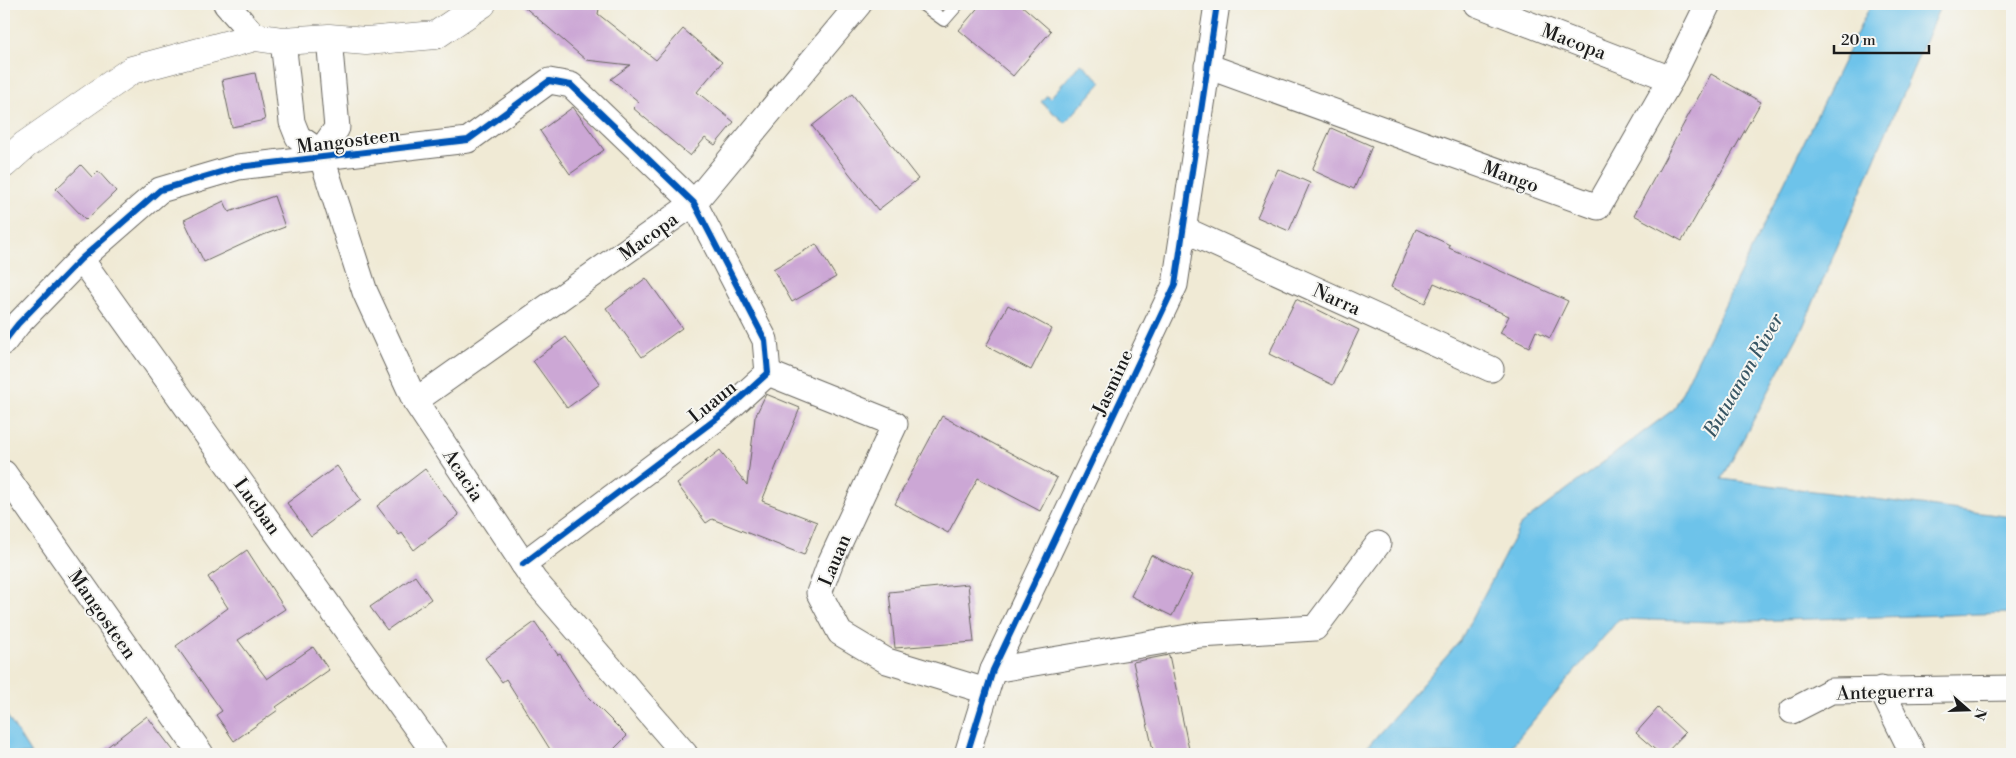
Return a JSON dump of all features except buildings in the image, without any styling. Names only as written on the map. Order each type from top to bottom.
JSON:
[{"type":"street","points":[[226,4],[255,37]]},
{"type":"street","points":[[4,164],[25,145],[132,70],[255,37],[284,41],[329,38],[366,41],[436,35],[482,4]]},
{"type":"street","name":"Macopa","points":[[415,401],[694,203],[859,4]]},
{"type":"street","name":"Jasmine","points":[[967,754],[990,681],[1175,285],[1217,4]]},
{"type":"street","name":"Macopa","points":[[1477,4],[1671,79]]},
{"type":"street","name":"Mango","points":[[1207,66],[1598,207],[1671,79],[1708,4]]},
{"type":"street","points":[[284,41],[292,122],[298,137],[322,155],[337,128],[329,38]]},
{"type":"street","name":"Mangosteen","points":[[4,342],[18,324],[81,259],[160,190],[238,167],[322,155],[468,140],[549,81],[571,85],[694,203]]},
{"type":"street","name":"Acacia","points":[[322,155],[364,292],[415,401],[534,580],[685,754]]},
{"type":"street","points":[[694,203],[765,340],[768,373]]},
{"type":"street","name":"Narra","points":[[1183,229],[1491,369]]},
{"type":"street","name":"Lucban","points":[[81,259],[435,754]]},
{"type":"street","name":"Lauan","points":[[768,373],[895,424],[831,561],[819,593],[840,632],[887,661],[990,681]]},
{"type":"street","name":"Luaun","points":[[523,564],[724,413],[768,373]]},
{"type":"street","name":"Mangosteen","points":[[4,473],[202,754]]},
{"type":"street","points":[[990,681],[1200,635],[1315,628],[1378,544]]},
{"type":"street","name":"Anteguerra","points":[[1792,711],[1831,691],[2012,688]]},
{"type":"street","points":[[1881,689],[1912,754]]},
{"type":"lane","points":[[922,4],[944,20],[958,4]]},
{"type":"water","name":"Butuanon River","points":[[1871,4],[1941,4],[1803,327],[1722,479],[2012,517],[2012,613],[1715,622],[1619,619],[1505,754],[1361,754],[1460,641],[1521,524],[1674,409]]},
{"type":"water","points":[[1081,63],[1102,82],[1065,123],[1041,102],[1047,95],[1050,98]]},
{"type":"water","points":[[4,711],[31,754],[4,754]]},
{"type":"cycle path","points":[[967,754],[993,670],[1175,285],[1217,4]]},
{"type":"cycle path","points":[[4,342],[18,324],[81,259],[160,190],[238,167],[468,140],[549,81],[571,85],[694,203],[765,340],[768,373],[724,413],[523,564]]}]
